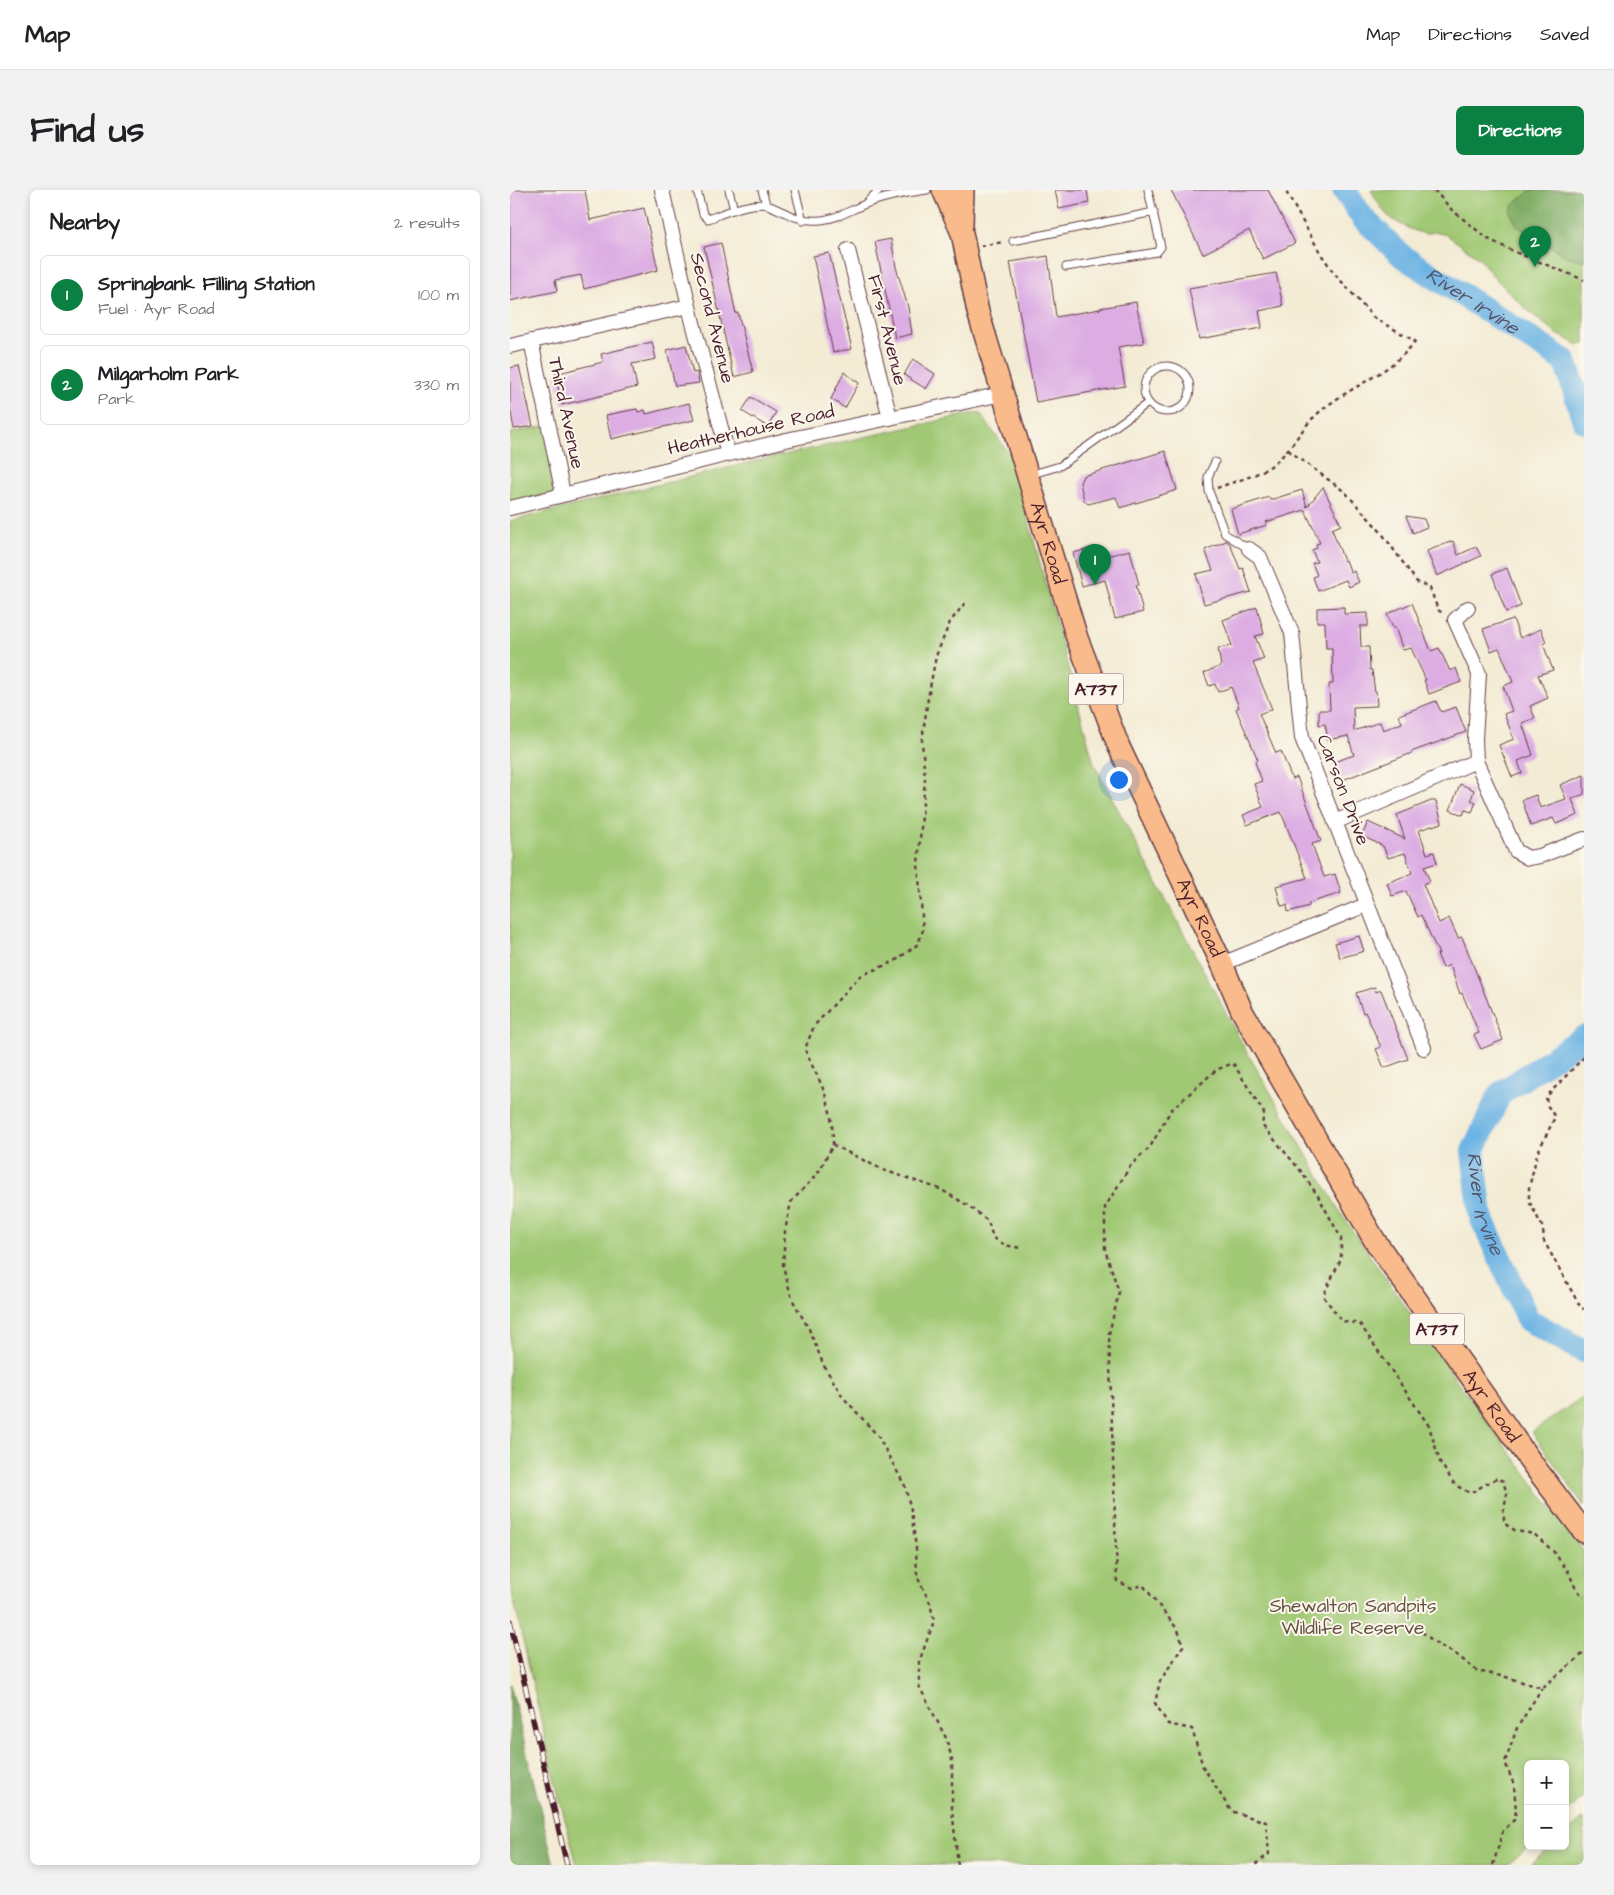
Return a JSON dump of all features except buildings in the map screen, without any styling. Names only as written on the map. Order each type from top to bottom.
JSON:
[{"type":"main road","name":"Ayr Road","points":[[943,190],[963,241],[978,312],[1026,476],[1077,638],[1119,747],[1222,964],[1242,1011],[1375,1241],[1528,1458],[1584,1532]]},
{"type":"main road","name":"Ayr Road","points":[[963,190],[963,241]]},
{"type":"street","name":"Second Avenue","points":[[662,190],[689,306],[728,454]]},
{"type":"street","name":"First Avenue","points":[[848,250],[890,418]]},
{"type":"street","points":[[510,346],[689,306]]},
{"type":"street","name":"Third Avenue","points":[[531,341],[563,494]]},
{"type":"street","name":"Heatherhouse Road","points":[[510,508],[728,454],[1002,394]]},
{"type":"street","name":"Carson Drive","points":[[1249,548],[1260,557],[1292,633],[1302,738],[1366,905],[1424,1048]]},
{"type":"street","points":[[1468,608],[1455,620],[1479,674],[1475,739],[1476,762],[1516,850],[1528,858],[1540,856],[1584,839]]},
{"type":"street","points":[[1335,822],[1476,762]]},
{"type":"street","points":[[1222,964],[1366,905]]},
{"type":"lane","points":[[697,190],[703,214],[708,218],[755,204],[766,204],[803,220],[822,220],[841,216],[865,204],[926,190]]},
{"type":"lane","points":[[729,190],[734,210]]},
{"type":"lane","points":[[762,190],[766,204]]},
{"type":"lane","points":[[795,190],[803,220]]},
{"type":"lane","points":[[865,204],[879,190]]},
{"type":"lane","points":[[1066,267],[1157,252],[1161,247],[1148,190]]},
{"type":"lane","points":[[1013,241],[1154,212]]},
{"type":"lane","points":[[1171,367],[1184,374],[1190,388],[1186,402],[1181,408],[1167,412],[1160,411],[1148,402],[1144,396],[1144,388],[1150,374],[1156,369],[1171,367]]},
{"type":"lane","points":[[1026,476],[1060,466],[1148,402]]},
{"type":"lane","points":[[1215,462],[1208,477],[1209,491],[1225,534],[1249,548]]},
{"type":"path","points":[[1209,491],[1264,470],[1276,462],[1314,417],[1405,355],[1415,341],[1374,318],[1321,254],[1285,190]]},
{"type":"path","points":[[1434,190],[1452,210],[1488,239],[1584,280]]},
{"type":"path","points":[[963,241],[1013,241]]},
{"type":"path","points":[[1288,450],[1344,492],[1381,532],[1417,582],[1430,588],[1438,610],[1455,620]]},
{"type":"path","points":[[958,1865],[952,1808],[952,1759],[946,1738],[919,1686],[919,1662],[934,1621],[930,1603],[917,1576],[916,1548],[911,1510],[904,1486],[878,1436],[843,1397],[824,1366],[809,1329],[792,1299],[783,1266],[785,1231],[791,1202],[818,1173],[833,1145],[832,1121],[822,1085],[810,1064],[805,1048],[814,1026],[860,976],[896,961],[918,944],[923,930],[918,864],[925,779],[922,741],[936,656],[950,622],[966,603]]},
{"type":"path","points":[[1584,1057],[1546,1097],[1547,1105],[1555,1117],[1537,1154],[1529,1188],[1529,1201],[1544,1228],[1544,1241],[1581,1308],[1584,1309]]},
{"type":"path","points":[[1258,1865],[1257,1863],[1268,1854],[1266,1822],[1231,1811],[1203,1767],[1192,1729],[1168,1724],[1155,1703],[1160,1681],[1183,1646],[1178,1630],[1143,1585],[1132,1588],[1117,1581],[1110,1334],[1119,1292],[1105,1250],[1105,1207],[1131,1165],[1150,1147],[1171,1110],[1216,1070],[1233,1063],[1264,1113],[1262,1124],[1300,1170],[1318,1196],[1341,1238],[1341,1260],[1323,1296],[1342,1321],[1360,1324],[1428,1426],[1440,1462],[1455,1485],[1470,1493],[1497,1478],[1503,1481],[1507,1494],[1503,1514],[1505,1524],[1516,1531],[1534,1534],[1553,1551],[1568,1571],[1576,1589],[1584,1597]]},
{"type":"path","points":[[833,1145],[883,1170],[940,1189],[967,1205],[988,1221],[993,1238],[1005,1244],[1021,1248]]},
{"type":"path","points":[[1422,1632],[1477,1671],[1506,1676],[1542,1688]]},
{"type":"path","points":[[1493,1865],[1503,1831],[1514,1820],[1516,1811],[1514,1785],[1505,1762],[1517,1728],[1542,1688],[1584,1653]]},
{"type":"green space","points":[[1371,190],[1584,190],[1584,344],[1579,345],[1557,334],[1525,308],[1494,277],[1479,258],[1447,235],[1434,232],[1425,234],[1391,219],[1382,209]]},
{"type":"green space","points":[[1531,190],[1584,190],[1584,261],[1566,256],[1518,227],[1510,212],[1513,205]]},
{"type":"green space","name":"Shewalton Sandpits Wildlife Reserve","points":[[979,412],[1011,456],[1094,764],[1245,1049],[1343,1217],[1455,1378],[1584,1552],[1584,1797],[1569,1810],[1569,1760],[1524,1760],[1525,1850],[1508,1865],[577,1865],[554,1778],[510,1583],[510,521],[760,460]]},
{"type":"green space","points":[[546,426],[560,492],[510,504],[510,433]]},
{"type":"green space","points":[[1584,1396],[1584,1506],[1532,1432]]},
{"type":"green space","points":[[510,1684],[554,1865],[510,1865]]},
{"type":"green space","points":[[1584,1818],[1584,1865],[1530,1865],[1547,1850],[1569,1850],[1569,1831]]},
{"type":"waterway","name":"River Irvine","points":[[1344,190],[1363,218],[1402,256],[1565,361],[1584,421]]},
{"type":"waterway","name":"River Irvine","points":[[1584,1037],[1500,1094],[1473,1151],[1481,1217],[1528,1320],[1584,1351]]},
{"type":"railway","points":[[510,1621],[567,1865]]},
{"type":"place","name":"Milgarholm Park","points":[[1535,267]]},
{"type":"place","name":"Springbank Filling Station","points":[[1095,585]]}]
